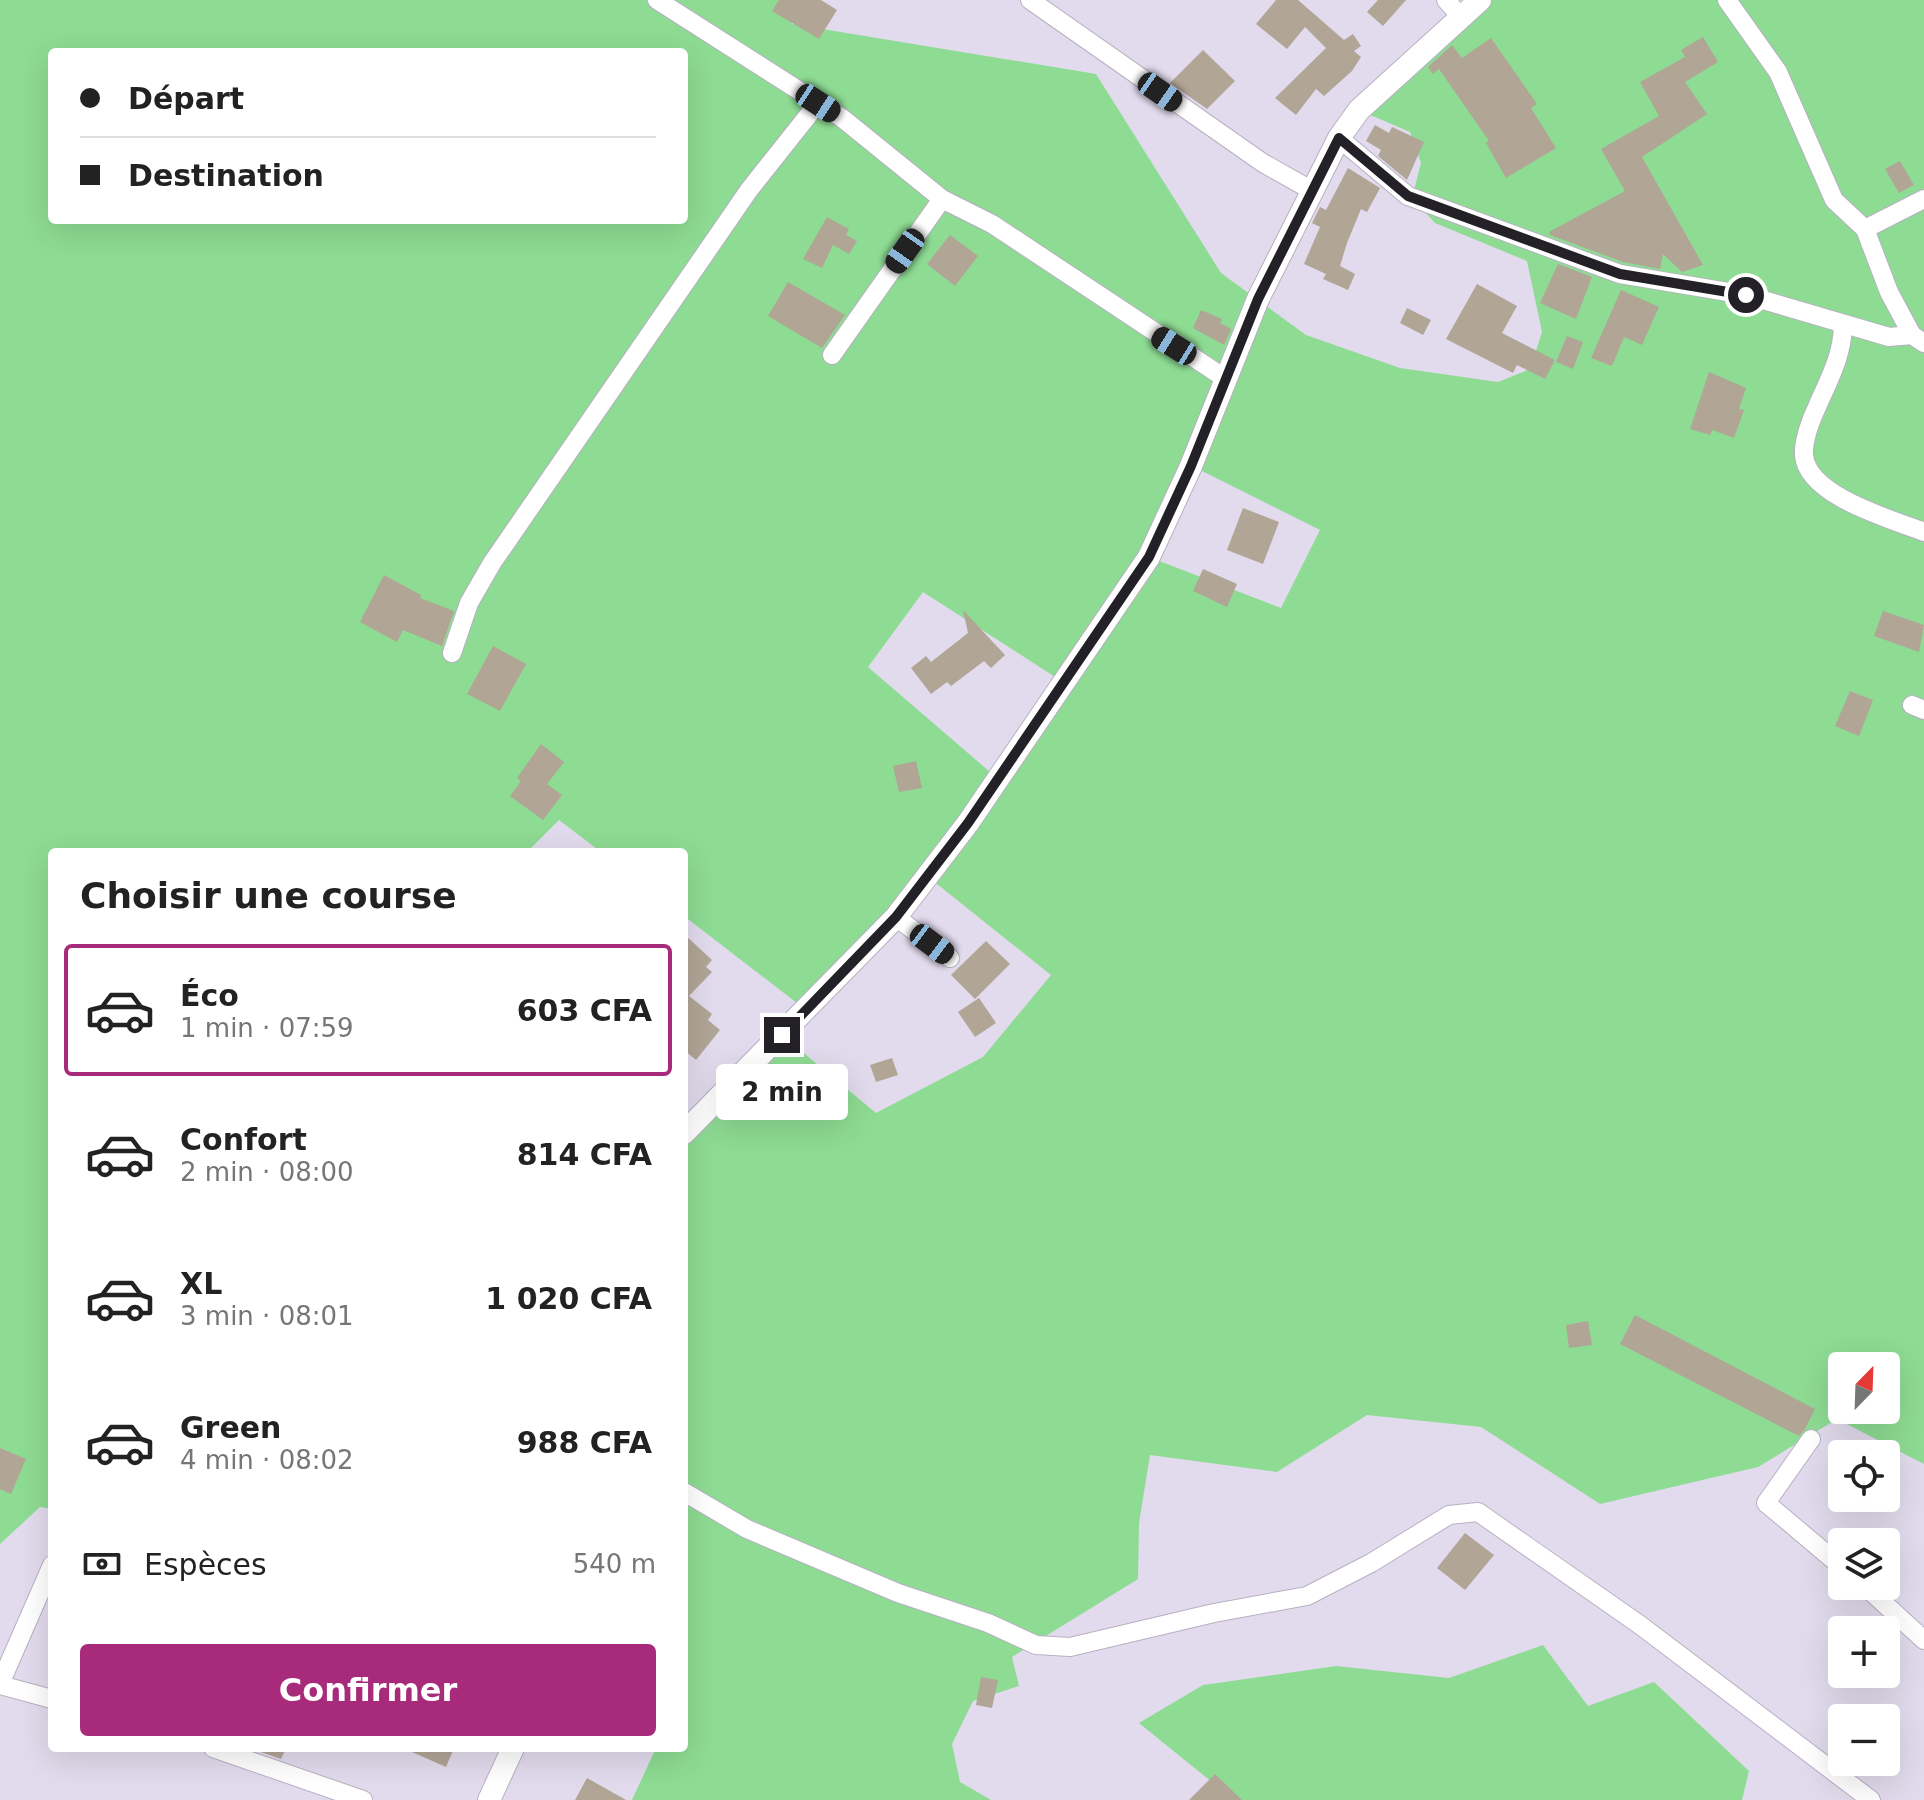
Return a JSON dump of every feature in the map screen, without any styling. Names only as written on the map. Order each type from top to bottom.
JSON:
[{"type":"street","points":[[657,0],[818,103],[942,199],[992,224],[1226,379]]},
{"type":"street","points":[[1030,0],[1263,163],[1311,190]]},
{"type":"street","points":[[688,1129],[896,917],[968,823],[1149,557],[1191,466],[1258,299],[1339,138],[1359,110],[1453,8],[1480,0]]},
{"type":"street","points":[[1727,0],[1778,72],[1834,200],[1865,229],[1889,292],[1918,339]]},
{"type":"street","points":[[452,653],[469,603],[492,563],[749,190],[818,103]]},
{"type":"street","points":[[1339,138],[1408,196],[1620,274],[1746,295],[1843,326],[1889,337],[1918,339]]},
{"type":"street","points":[[832,355],[942,199]]},
{"type":"street","points":[[1865,229],[1924,199]]},
{"type":"street","points":[[1843,326],[1842,351],[1812,417],[1804,455],[1812,477],[1847,501],[1924,532]]},
{"type":"street","points":[[896,917],[950,958]]},
{"type":"street","points":[[1811,1439],[1766,1503],[1828,1555]]},
{"type":"street","points":[[688,1494],[747,1529],[898,1593],[988,1623],[1036,1645],[1070,1647],[1214,1613],[1307,1596],[1371,1563],[1449,1515],[1478,1512],[1627,1616],[1871,1800]]},
{"type":"street","points":[[48,1574],[0,1685],[48,1698]]},
{"type":"street","points":[[1880,1600],[1924,1640]]},
{"type":"street","points":[[225,1752],[363,1800]]},
{"type":"street","points":[[489,1800],[511,1752]]},
{"type":"green space","points":[[0,0],[787,0],[792,24],[1096,74],[1221,273],[1306,335],[1400,368],[1498,382],[1530,369],[1542,332],[1527,261],[1435,223],[1412,198],[1421,163],[1410,132],[1359,110],[1480,0],[1924,0],[1924,1464],[1900,1452],[1900,1440],[1878,1440],[1847,1424],[1900,1424],[1900,1352],[1828,1352],[1829,1424],[1758,1467],[1600,1504],[1481,1427],[1367,1415],[1277,1472],[1150,1455],[1139,1523],[1138,1579],[1012,1657],[1019,1686],[973,1701],[952,1744],[960,1782],[991,1800],[632,1800],[654,1752],[688,1752],[688,1128],[782,1035],[876,1113],[983,1057],[1051,975],[927,876],[806,1010],[688,919],[688,848],[596,848],[559,820],[531,848],[48,848],[48,1508],[40,1507],[0,1544]],"holes":[[[1192,466],[1320,530],[1281,608],[1149,557]],[[923,592],[1063,682],[997,778],[868,667]]]},
{"type":"green space","points":[[1543,1645],[1588,1706],[1654,1682],[1749,1771],[1742,1800],[1234,1800],[1139,1723],[1203,1685],[1336,1666],[1449,1678]]},
{"type":"building","points":[[779,0],[821,0],[837,10],[819,39],[772,11]]},
{"type":"building","points":[[1276,0],[1298,0],[1344,40],[1353,34],[1361,46],[1354,51],[1361,57],[1352,71],[1324,96],[1316,89],[1296,115],[1275,98],[1326,48],[1305,27],[1287,49],[1256,24]]},
{"type":"building","points":[[1378,0],[1406,0],[1383,26],[1367,12]]},
{"type":"building","points":[[1703,37],[1718,62],[1685,82],[1707,114],[1642,157],[1703,265],[1682,272],[1663,254],[1660,269],[1623,262],[1550,235],[1549,232],[1625,191],[1601,149],[1659,116],[1640,82],[1685,57],[1681,50]]},
{"type":"building","points":[[1491,38],[1537,104],[1531,108],[1556,148],[1506,178],[1486,143],[1489,141],[1439,69],[1433,74],[1428,67],[1452,45],[1462,58]]},
{"type":"building","points":[[1203,50],[1235,81],[1207,109],[1170,83]]},
{"type":"building","points":[[1375,125],[1389,133],[1392,127],[1424,142],[1407,180],[1378,156],[1381,150],[1366,141]]},
{"type":"building","points":[[1900,161],[1914,185],[1899,193],[1885,169]]},
{"type":"building","points":[[1348,168],[1380,188],[1367,212],[1361,209],[1347,243],[1340,266],[1355,274],[1348,290],[1323,279],[1326,274],[1304,264],[1320,227],[1312,223],[1320,207],[1326,210]]},
{"type":"building","points":[[827,217],[849,229],[846,235],[857,241],[849,254],[833,245],[822,268],[803,259]]},
{"type":"building","points":[[950,235],[978,256],[955,286],[927,264]]},
{"type":"building","points":[[1558,264],[1592,277],[1576,319],[1540,303]]},
{"type":"building","points":[[788,282],[845,315],[822,348],[768,316]]},
{"type":"building","points":[[1477,284],[1517,306],[1502,333],[1555,360],[1545,379],[1517,365],[1513,373],[1446,339]]},
{"type":"building","points":[[1621,290],[1659,307],[1642,345],[1624,337],[1612,366],[1591,358]]},
{"type":"building","points":[[1407,308],[1431,320],[1423,335],[1400,323]]},
{"type":"building","points":[[1201,310],[1222,319],[1220,323],[1231,329],[1224,345],[1193,328]]},
{"type":"building","points":[[1567,336],[1583,342],[1573,369],[1556,362]]},
{"type":"building","points":[[1709,372],[1746,388],[1739,409],[1744,410],[1734,438],[1712,430],[1710,435],[1690,429]]},
{"type":"building","points":[[1243,508],[1279,522],[1263,564],[1227,550]]},
{"type":"building","points":[[1203,569],[1237,584],[1227,607],[1193,591]]},
{"type":"building","points":[[384,575],[421,595],[420,598],[454,611],[442,646],[403,630],[397,642],[360,622]]},
{"type":"building","points":[[963,610],[1005,655],[991,668],[984,661],[951,686],[947,682],[931,694],[911,668],[926,656],[931,662],[968,633]]},
{"type":"building","points":[[1883,611],[1924,625],[1919,652],[1874,636]]},
{"type":"building","points":[[493,646],[526,664],[500,711],[467,694]]},
{"type":"building","points":[[1850,691],[1873,700],[1859,736],[1835,726]]},
{"type":"building","points":[[541,744],[564,762],[547,784],[562,795],[543,820],[510,796],[521,781],[517,778]]},
{"type":"building","points":[[916,761],[922,788],[899,792],[893,766]]},
{"type":"building","points":[[688,938],[712,960],[706,967],[712,972],[689,996],[712,1014],[708,1020],[720,1030],[696,1060],[688,1053]]},
{"type":"building","points":[[986,941],[1010,964],[975,999],[951,975]]},
{"type":"building","points":[[979,998],[996,1023],[975,1037],[958,1012]]},
{"type":"building","points":[[892,1058],[898,1075],[876,1082],[870,1065]]},
{"type":"building","points":[[1635,1315],[1815,1409],[1805,1429],[1799,1436],[1620,1344]]},
{"type":"building","points":[[1588,1321],[1592,1345],[1569,1348],[1566,1325]]},
{"type":"building","points":[[0,1448],[26,1459],[11,1494],[0,1489]]},
{"type":"building","points":[[1465,1533],[1494,1555],[1465,1590],[1437,1568]]},
{"type":"building","points":[[981,1677],[998,1680],[992,1708],[976,1705]]},
{"type":"building","points":[[261,1752],[284,1752],[281,1759]]},
{"type":"building","points":[[412,1752],[452,1752],[446,1767]]},
{"type":"building","points":[[1215,1774],[1242,1800],[1189,1800]]},
{"type":"building","points":[[587,1778],[626,1800],[575,1800]]},
{"type":"route","points":[[782,1035],[896,917],[968,823],[1149,557],[1191,466],[1258,299],[1339,138],[1408,196],[1620,274],[1746,295]]}]
